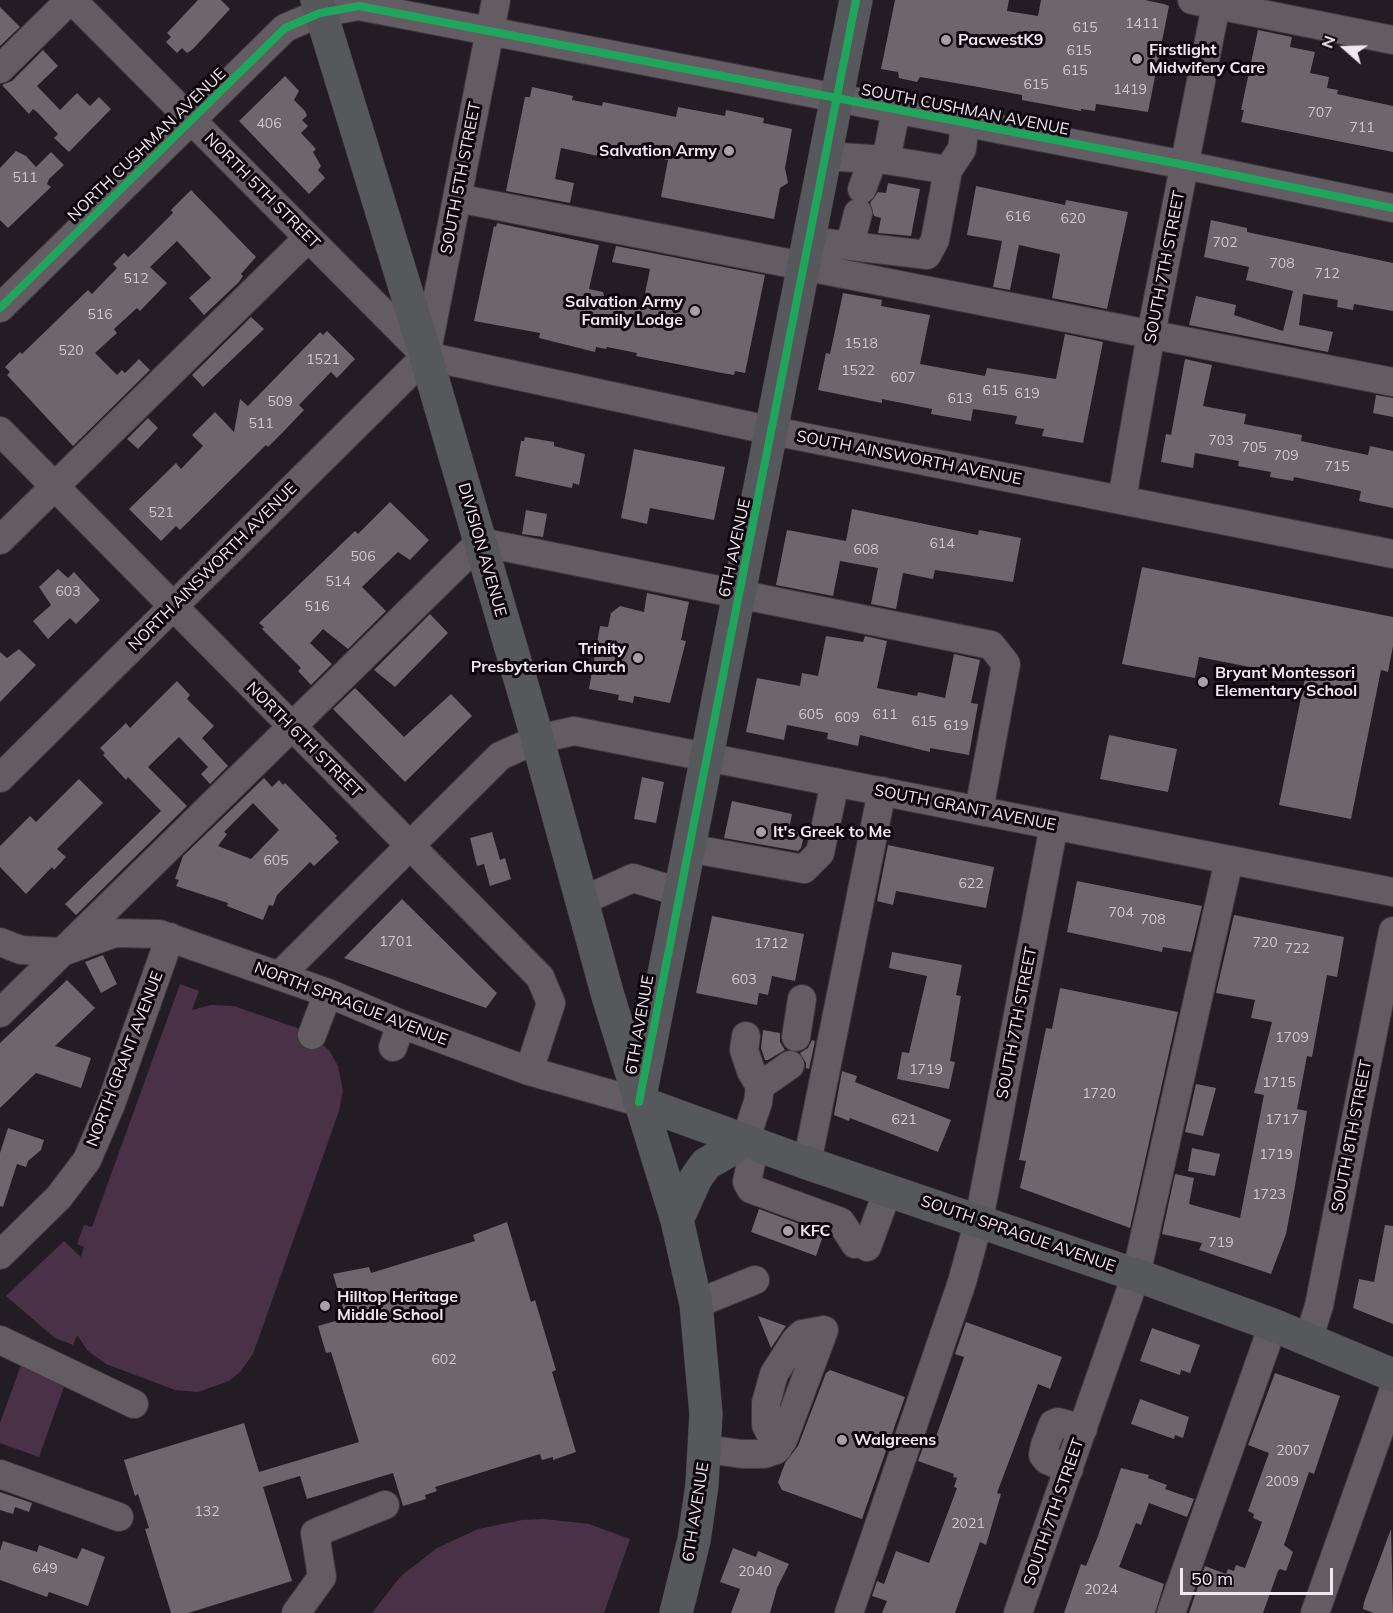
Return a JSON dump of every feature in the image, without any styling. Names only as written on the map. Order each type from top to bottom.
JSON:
[{"type":"main road","name":"6TH AVENUE","points":[[676,1613],[694,1540],[705,1449],[706,1414],[696,1304],[677,1220],[639,1102],[679,892],[773,431],[856,0]]},
{"type":"main road","name":"DIVISION AVENUE","points":[[318,6],[426,356],[639,1102]]},
{"type":"main road","name":"SOUTH SPRAGUE AVENUE","points":[[639,1102],[807,1163],[1136,1275],[1273,1325],[1393,1375]]},
{"type":"main road","points":[[677,1220],[696,1178],[706,1164],[750,1142]]},
{"type":"street","points":[[0,69],[71,0]]},
{"type":"street","name":"NORTH 5TH STREET","points":[[71,0],[426,356]]},
{"type":"street","name":"SOUTH 5TH STREET","points":[[426,356],[496,0]]},
{"type":"street","points":[[1208,2],[1393,40]]},
{"type":"street","name":"SOUTH 7TH STREET","points":[[1122,499],[1151,334],[1185,165],[1208,2]]},
{"type":"street","name":"NORTH CUSHMAN AVENUE","points":[[0,308],[285,28],[318,6]]},
{"type":"street","name":"SOUTH CUSHMAN AVENUE","points":[[318,6],[359,6],[1185,165],[1393,208]]},
{"type":"street","points":[[859,246],[860,201],[879,159],[896,110]]},
{"type":"street","points":[[806,254],[859,246],[927,255],[935,240],[948,170],[962,149],[965,123]]},
{"type":"street","points":[[825,156],[879,159],[948,170]]},
{"type":"street","points":[[457,198],[806,254],[1151,334],[1393,382]]},
{"type":"street","points":[[0,540],[308,238]]},
{"type":"street","name":"SOUTH AINSWORTH AVENUE","points":[[426,356],[773,431],[1393,554]]},
{"type":"street","name":"NORTH AINSWORTH AVENUE","points":[[0,778],[426,356]]},
{"type":"street","name":"NORTH 6TH STREET","points":[[0,431],[540,977],[551,1003],[543,1034],[529,1071]]},
{"type":"street","points":[[0,1013],[480,542],[991,645],[1006,664],[979,810]]},
{"type":"street","name":"SOUTH GRANT AVENUE","points":[[537,739],[574,731],[1393,892]]},
{"type":"street","points":[[279,976],[500,756],[537,739]]},
{"type":"street","points":[[688,848],[804,869],[820,854],[836,782]]},
{"type":"street","points":[[807,1163],[882,791]]},
{"type":"street","name":"SOUTH 7TH STREET","points":[[849,1613],[962,1282],[980,1220],[1054,825]]},
{"type":"street","name":"SOUTH 7TH STREET","points":[[1018,1613],[1136,1275],[1229,860]]},
{"type":"street","points":[[582,901],[633,878],[679,892]]},
{"type":"street","name":"NORTH SPRAGUE AVENUE","points":[[62,952],[120,932],[143,932],[170,937],[328,993],[397,1036],[461,1059],[529,1071],[639,1102]]},
{"type":"street","name":"SOUTH 8TH STREET","points":[[1308,1340],[1319,1306],[1393,932]]},
{"type":"street","name":"NORTH GRANT AVENUE","points":[[0,1255],[59,1197],[87,1160],[111,1104],[170,937]]},
{"type":"street","points":[[0,942],[21,950],[62,952]]},
{"type":"street","points":[[312,1035],[328,993]]},
{"type":"street","points":[[796,1037],[802,999]]},
{"type":"street","points":[[746,1036],[744,1050],[751,1071],[760,1086],[750,1142],[747,1182],[751,1189],[841,1222],[861,1245],[888,1190]]},
{"type":"street","points":[[760,1086],[790,1065]]},
{"type":"street","points":[[696,1304],[755,1280]]},
{"type":"street","points":[[1172,1613],[1273,1325]]},
{"type":"street","points":[[705,1449],[764,1454],[778,1449],[766,1425],[766,1402],[774,1374],[802,1334],[824,1330]]},
{"type":"street","points":[[0,1340],[134,1404]]},
{"type":"street","points":[[1315,1613],[1393,1392]]},
{"type":"street","points":[[0,1474],[119,1517]]},
{"type":"street","points":[[296,1613],[322,1577],[315,1533],[385,1505]]},
{"type":"shaded area","points":[[180,984],[199,991],[192,1010],[211,1005],[234,1006],[303,1030],[329,1050],[338,1066],[343,1091],[339,1111],[253,1354],[241,1371],[229,1381],[198,1392],[175,1390],[106,1364],[88,1351],[77,1335],[73,1345],[55,1338],[6,1296],[64,1241],[81,1257],[84,1247],[77,1244],[84,1225],[92,1227]]},
{"type":"shaded area","points":[[21,1365],[66,1381],[39,1457],[0,1443],[0,1423]]},
{"type":"shaded area","points":[[544,1519],[589,1524],[630,1539],[604,1613],[372,1613],[401,1576],[437,1548],[478,1529],[522,1520]]},
{"type":"building","points":[[198,0],[221,0],[230,9],[193,49],[187,53],[182,48],[177,53],[166,42],[171,37],[167,33]]},
{"type":"building","points":[[895,0],[1009,0],[1007,11],[1038,16],[1041,0],[1145,0],[1169,6],[1148,112],[1096,104],[1095,111],[1081,109],[1081,111],[1022,100],[1022,95],[973,86],[920,77],[917,82],[899,78],[898,72],[881,69]]},
{"type":"building","points":[[0,7],[20,27],[0,46]]},
{"type":"building","points":[[1258,30],[1292,37],[1290,47],[1315,52],[1310,73],[1329,77],[1327,88],[1338,90],[1337,94],[1393,106],[1393,152],[1241,122],[1244,110],[1241,110]]},
{"type":"building","points":[[43,50],[58,66],[37,86],[60,110],[77,93],[90,106],[99,97],[111,109],[69,152],[54,138],[58,134],[37,112],[33,109],[29,114],[2,85],[12,81]]},
{"type":"building","points":[[285,76],[299,91],[294,100],[305,111],[307,116],[302,120],[308,126],[301,133],[316,149],[313,152],[321,166],[318,170],[325,178],[309,194],[239,121]]},
{"type":"building","points":[[532,87],[573,96],[572,100],[602,106],[603,102],[676,117],[678,107],[725,116],[726,110],[764,118],[763,123],[792,129],[785,168],[788,183],[780,188],[774,219],[661,197],[668,160],[614,149],[612,159],[561,148],[555,179],[574,183],[570,203],[506,191],[525,97],[530,97]]},
{"type":"building","points":[[16,151],[26,156],[36,167],[51,152],[64,165],[49,179],[47,184],[51,187],[8,228],[0,220],[0,168]]},
{"type":"building","points":[[888,183],[920,189],[911,236],[878,233],[881,218],[874,216],[870,203],[878,192],[886,193]]},
{"type":"building","points":[[976,186],[1065,205],[1066,200],[1128,212],[1107,309],[1052,298],[1060,254],[1019,245],[1010,290],[993,287],[1002,241],[967,235]]},
{"type":"building","points":[[191,190],[256,257],[241,274],[243,276],[239,282],[204,315],[189,298],[211,278],[177,241],[150,267],[167,283],[140,311],[137,308],[114,329],[117,333],[95,353],[117,375],[122,370],[125,373],[139,359],[150,370],[73,446],[7,375],[10,372],[5,367],[20,352],[22,354],[88,290],[92,294],[117,268],[113,264],[124,253],[128,257],[135,251],[173,213],[171,210]]},
{"type":"building","points":[[1211,220],[1247,228],[1247,232],[1393,263],[1393,311],[1354,304],[1353,310],[1337,307],[1338,300],[1303,294],[1299,325],[1333,332],[1328,352],[1189,325],[1196,296],[1236,305],[1234,315],[1283,331],[1293,291],[1246,280],[1249,267],[1204,257]]},
{"type":"building","points":[[497,223],[599,245],[589,289],[603,292],[605,300],[642,308],[650,269],[612,262],[616,246],[765,275],[745,373],[735,371],[734,375],[722,373],[636,356],[637,353],[607,347],[606,349],[596,347],[595,352],[539,338],[540,333],[474,321],[494,226],[496,227]]},
{"type":"building","points":[[843,293],[882,300],[881,306],[930,315],[920,364],[985,376],[987,368],[1056,379],[1065,334],[1103,342],[1083,443],[1042,436],[1044,429],[1015,424],[1017,416],[973,409],[971,421],[931,414],[932,409],[882,399],[882,403],[818,390],[826,353],[830,354]]},
{"type":"building","points":[[251,317],[264,329],[203,387],[192,375]]},
{"type":"building","points":[[327,331],[355,359],[337,378],[331,372],[299,405],[304,410],[268,447],[266,445],[180,530],[176,526],[161,541],[129,509],[176,463],[181,469],[203,446],[192,435],[215,412],[234,432],[240,399],[248,406],[320,332],[323,335]]},
{"type":"building","points":[[1185,359],[1212,365],[1203,406],[1246,414],[1244,424],[1302,435],[1301,441],[1368,455],[1370,446],[1393,451],[1393,508],[1359,501],[1361,491],[1294,477],[1293,481],[1270,477],[1271,472],[1238,466],[1239,461],[1195,453],[1193,468],[1161,462],[1166,434],[1171,435]]},
{"type":"building","points":[[1376,395],[1393,398],[1393,417],[1373,413]]},
{"type":"building","points":[[148,418],[158,428],[138,449],[127,439]]},
{"type":"building","points":[[525,437],[554,442],[554,446],[585,454],[579,485],[573,483],[572,488],[515,476],[521,441],[524,441]]},
{"type":"building","points":[[634,449],[725,467],[714,520],[650,508],[647,524],[621,518]]},
{"type":"building","points":[[390,502],[429,540],[410,560],[398,552],[362,587],[386,611],[348,649],[323,629],[310,643],[332,664],[311,685],[298,671],[301,668],[262,629],[264,627],[259,623],[355,531],[358,534]]},
{"type":"building","points":[[852,509],[978,535],[979,530],[1021,538],[1013,582],[935,570],[933,579],[903,573],[896,609],[871,604],[878,568],[840,561],[833,596],[776,585],[787,530],[846,541]]},
{"type":"building","points":[[526,510],[547,514],[543,537],[522,534]]},
{"type":"building","points":[[1142,567],[1393,617],[1393,646],[1388,672],[1381,670],[1351,819],[1279,805],[1305,678],[1199,657],[1195,678],[1122,664]]},
{"type":"building","points":[[58,569],[68,578],[74,572],[100,600],[76,624],[70,618],[48,639],[33,621],[51,605],[39,587]]},
{"type":"building","name":"Trinity Presbyterian Church","points":[[647,593],[689,602],[681,640],[686,641],[670,703],[634,696],[633,703],[618,700],[619,695],[589,689],[600,626],[608,627],[611,613],[620,606],[644,612]]},
{"type":"building","points":[[430,614],[448,633],[395,687],[374,670]]},
{"type":"building","points":[[826,636],[863,642],[865,636],[887,641],[877,688],[917,696],[918,692],[945,698],[954,654],[980,660],[971,703],[978,704],[969,755],[930,748],[930,752],[860,735],[858,746],[827,739],[828,733],[787,725],[784,740],[746,732],[757,678],[800,686],[802,673],[818,676]]},
{"type":"building","points":[[19,649],[36,665],[0,702],[0,652],[7,658]]},
{"type":"building","points":[[177,681],[190,695],[187,699],[214,726],[202,738],[228,766],[210,784],[201,774],[208,767],[179,737],[148,767],[187,806],[76,915],[65,904],[161,811],[128,777],[126,780],[103,755],[105,753],[100,748],[126,723],[130,728]]},
{"type":"building","points":[[355,688],[404,737],[451,694],[472,716],[405,782],[333,709]]},
{"type":"building","points":[[1109,735],[1177,749],[1168,792],[1100,779]]},
{"type":"building","points":[[642,777],[664,782],[656,823],[634,819]]},
{"type":"building","points":[[264,778],[272,787],[279,780],[283,785],[285,783],[337,836],[335,838],[339,842],[314,866],[310,862],[277,895],[273,906],[269,905],[263,920],[227,906],[228,903],[176,886],[179,880],[175,879],[183,856]],"holes":[[[253,803],[279,830],[251,859],[218,846],[227,834],[224,832]]]},
{"type":"building","points":[[79,779],[103,803],[57,849],[66,857],[54,870],[52,867],[26,894],[0,867],[0,846],[30,816],[36,822]]},
{"type":"building","name":"It's Greek to Me","points":[[732,801],[792,814],[789,830],[805,833],[801,848],[798,851],[724,838]]},
{"type":"building","points":[[492,832],[500,860],[505,858],[511,879],[490,886],[484,864],[477,866],[470,838]]},
{"type":"building","points":[[888,845],[994,867],[986,908],[896,891],[893,905],[877,901]]},
{"type":"building","points":[[1077,881],[1202,906],[1191,952],[1163,947],[1162,952],[1067,932]]},
{"type":"building","points":[[402,899],[497,993],[486,1008],[344,958]]},
{"type":"building","points":[[1234,915],[1344,937],[1337,977],[1327,975],[1312,1057],[1307,1056],[1297,1109],[1307,1111],[1295,1186],[1286,1234],[1271,1274],[1199,1250],[1202,1243],[1162,1234],[1175,1174],[1194,1178],[1189,1204],[1240,1218],[1264,1095],[1254,1093],[1272,1022],[1251,1018],[1255,1000],[1216,993]]},
{"type":"building","points":[[712,916],[804,934],[795,981],[772,976],[768,995],[759,993],[757,1005],[696,993]]},
{"type":"building","points":[[892,952],[962,965],[956,995],[961,996],[950,1061],[955,1062],[949,1089],[897,1079],[902,1052],[909,1053],[927,976],[889,968]]},
{"type":"building","points":[[103,955],[117,984],[101,993],[85,962]]},
{"type":"building","points":[[67,980],[95,1008],[55,1046],[91,1058],[81,1088],[36,1073],[0,1108],[0,1043]]},
{"type":"building","points":[[1060,988],[1178,1012],[1130,1228],[1020,1188],[1026,1161],[1019,1160],[1046,1028],[1052,1029]]},
{"type":"building","points":[[763,1030],[780,1033],[780,1042],[785,1050],[768,1060],[765,1060],[761,1048]]},
{"type":"building","points":[[812,1040],[815,1041],[809,1069],[806,1068],[806,1063],[800,1053],[808,1048]]},
{"type":"building","points":[[842,1071],[857,1076],[855,1082],[951,1120],[938,1152],[850,1118],[849,1121],[834,1115]]},
{"type":"building","points":[[1196,1084],[1216,1088],[1203,1136],[1185,1132]]},
{"type":"building","points":[[8,1128],[44,1140],[41,1150],[28,1161],[26,1167],[17,1164],[3,1207],[0,1206],[0,1153]]},
{"type":"building","points":[[1192,1148],[1220,1154],[1215,1176],[1188,1171]]},
{"type":"building","name":"KFC","points":[[759,1209],[824,1233],[816,1256],[751,1232]]},
{"type":"building","points":[[507,1222],[531,1302],[535,1300],[556,1370],[552,1372],[576,1452],[553,1460],[553,1457],[542,1460],[540,1454],[435,1487],[437,1491],[425,1495],[426,1499],[403,1506],[393,1473],[307,1499],[300,1476],[263,1487],[292,1581],[188,1613],[171,1613],[145,1529],[149,1528],[138,1494],[135,1496],[124,1460],[244,1423],[259,1472],[359,1442],[331,1352],[326,1353],[318,1326],[346,1318],[333,1274],[369,1267],[371,1273],[475,1241],[473,1235]]},
{"type":"building","points":[[1385,1225],[1393,1226],[1393,1324],[1353,1308],[1359,1279],[1374,1282]]},
{"type":"building","points":[[758,1316],[786,1326],[771,1348]]},
{"type":"building","points":[[966,1322],[1062,1357],[1050,1389],[1038,1384],[997,1493],[1001,1494],[986,1545],[980,1542],[955,1613],[882,1613],[887,1601],[872,1596],[877,1581],[884,1584],[896,1551],[929,1563],[957,1488],[954,1487],[957,1478],[953,1477],[954,1474],[918,1461],[925,1442],[933,1445],[953,1389],[964,1357],[955,1354]]},
{"type":"building","points":[[1152,1328],[1200,1345],[1190,1373],[1181,1370],[1180,1375],[1140,1361]]},
{"type":"building","name":"Walgreens","points":[[830,1370],[905,1397],[862,1519],[782,1490],[778,1482],[785,1463],[798,1446],[826,1373]]},
{"type":"building","points":[[1275,1373],[1340,1396],[1314,1474],[1309,1472],[1284,1545],[1293,1552],[1286,1571],[1280,1569],[1278,1571],[1263,1613],[1189,1613],[1205,1566],[1226,1574],[1228,1569],[1234,1571],[1236,1565],[1245,1568],[1262,1522],[1253,1518],[1254,1514],[1248,1511],[1269,1453],[1248,1445]]},
{"type":"building","points":[[1140,1399],[1189,1417],[1183,1438],[1175,1435],[1174,1439],[1131,1424]]},
{"type":"building","points":[[1121,1468],[1149,1475],[1148,1478],[1167,1485],[1165,1489],[1194,1499],[1187,1517],[1149,1503],[1141,1525],[1136,1523],[1119,1567],[1164,1584],[1155,1613],[1064,1613],[1081,1564],[1086,1566],[1098,1536]]},
{"type":"building","points":[[0,1492],[32,1503],[29,1512],[15,1507],[13,1514],[0,1510]]},
{"type":"building","points":[[1391,1529],[1393,1613],[1374,1613],[1363,1609],[1364,1602]]},
{"type":"building","points":[[3,1541],[37,1552],[39,1545],[77,1559],[82,1548],[105,1557],[88,1606],[49,1592],[47,1597],[0,1580],[0,1551]]},
{"type":"building","points":[[733,1548],[756,1557],[758,1551],[789,1564],[777,1588],[770,1613],[731,1613],[740,1589],[720,1582]]},
{"type":"cycle path","points":[[639,1102],[856,0]]},
{"type":"cycle path","points":[[0,308],[285,28],[320,13],[359,6],[1185,165],[1393,208]]},
{"type":"place","name":"PacwestK9","points":[[946,40]]},
{"type":"place","name":"Firstlight Midwifery Care","points":[[1137,59]]},
{"type":"place","name":"Salvation Army","points":[[729,151]]},
{"type":"place","name":"Salvation Army Family Lodge","points":[[695,311]]},
{"type":"place","name":"Trinity Presbyterian Church","points":[[638,658]]},
{"type":"place","name":"Bryant Montessori Elementary School","points":[[1203,682]]},
{"type":"place","name":"It's Greek to Me","points":[[761,832]]},
{"type":"place","name":"KFC","points":[[788,1231]]},
{"type":"place","name":"Hilltop Heritage Middle School","points":[[325,1306]]},
{"type":"place","name":"Walgreens","points":[[842,1440]]}]
